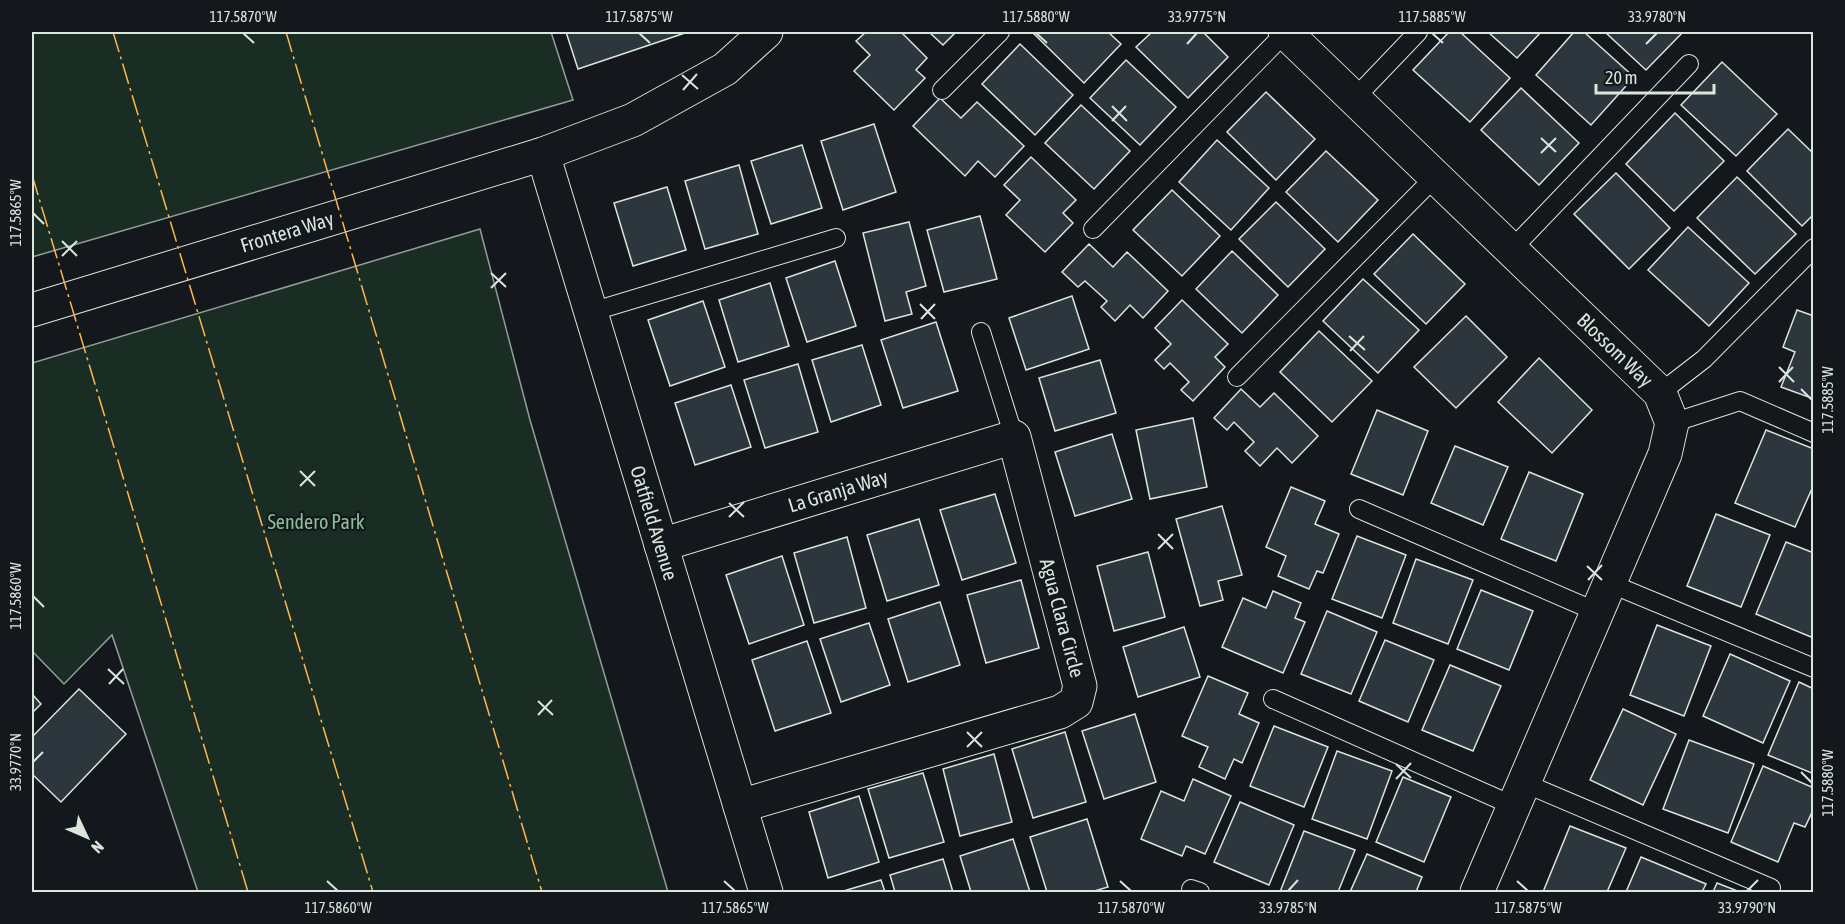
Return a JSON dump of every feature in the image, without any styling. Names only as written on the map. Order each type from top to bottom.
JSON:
[{"type":"street","name":"Frontera Way","points":[[32,310],[543,153],[633,120],[725,69],[766,32]]},
{"type":"street","name":"Blossom Way","points":[[1285,32],[1660,393],[1672,423]]},
{"type":"street","name":"Oatfield Avenue","points":[[543,153],[766,892]]},
{"type":"street","points":[[1477,892],[1665,454],[1672,423]]},
{"type":"street","name":"La Granja Way","points":[[661,545],[1014,437]]},
{"type":"street","name":"Agua Clara Circle","points":[[740,806],[1060,712],[1076,702],[1080,686],[1014,437]]},
{"type":"lane","points":[[942,90],[1000,32]]},
{"type":"lane","points":[[1093,229],[1285,32]]},
{"type":"lane","points":[[1354,99],[1418,32]]},
{"type":"lane","points":[[1511,250],[1689,64]]},
{"type":"lane","points":[[1237,377],[1435,177]]},
{"type":"lane","points":[[591,312],[836,238]]},
{"type":"lane","points":[[1660,393],[1704,359],[1814,248]]},
{"type":"lane","points":[[981,332],[1014,437]]},
{"type":"lane","points":[[1672,423],[1740,401],[1814,433]]},
{"type":"lane","points":[[1359,509],[1603,598],[1814,669]]},
{"type":"lane","points":[[1273,699],[1519,795],[1771,888]]},
{"type":"green space","points":[[32,32],[551,32],[573,100],[32,257]]},
{"type":"green space","name":"Sendero Park","points":[[480,229],[530,420],[668,892],[198,892],[112,635],[64,684],[32,651],[32,363]]},
{"type":"building","points":[[566,32],[688,32],[578,69]]},
{"type":"building","points":[[866,32],[901,32],[927,58],[916,70],[925,78],[894,110],[854,71],[870,55],[856,41]]},
{"type":"building","points":[[929,32],[956,32],[943,45]]},
{"type":"building","points":[[1032,32],[1108,32],[1121,44],[1084,83]]},
{"type":"building","points":[[1152,32],[1203,32],[1228,57],[1188,98],[1136,47]]},
{"type":"building","points":[[1449,32],[1460,32],[1510,78],[1470,122],[1413,70]]},
{"type":"building","points":[[1488,32],[1541,32],[1517,58]]},
{"type":"building","points":[[1574,32],[1584,32],[1634,77],[1591,125],[1536,75]]},
{"type":"building","points":[[1605,32],[1683,32],[1646,70]]},
{"type":"building","points":[[1020,44],[1073,95],[1035,135],[982,84]]},
{"type":"building","points":[[1126,60],[1176,107],[1140,145],[1090,98]]},
{"type":"building","points":[[1722,62],[1777,114],[1736,156],[1681,105]]},
{"type":"building","points":[[1521,88],[1579,143],[1539,185],[1481,130]]},
{"type":"building","points":[[1266,92],[1315,139],[1276,180],[1227,132]]},
{"type":"building","points":[[940,98],[961,118],[977,102],[1024,146],[995,177],[978,161],[965,176],[913,126]]},
{"type":"building","points":[[1081,105],[1130,151],[1094,189],[1045,143]]},
{"type":"building","points":[[1675,113],[1724,161],[1674,211],[1626,164]]},
{"type":"building","points":[[874,124],[896,192],[843,210],[821,141]]},
{"type":"building","points":[[1788,129],[1814,154],[1814,214],[1802,226],[1747,171]]},
{"type":"building","points":[[1217,140],[1269,188],[1231,230],[1179,182]]},
{"type":"building","points":[[802,145],[822,208],[771,224],[751,161]]},
{"type":"building","points":[[1326,151],[1378,200],[1338,242],[1286,192]]},
{"type":"building","points":[[1031,157],[1076,200],[1063,213],[1073,223],[1045,252],[1006,215],[1020,200],[1004,185]]},
{"type":"building","points":[[739,165],[758,234],[705,249],[685,181]]},
{"type":"building","points":[[1616,173],[1670,228],[1629,269],[1574,214]]},
{"type":"building","points":[[1737,177],[1796,234],[1755,274],[1697,218]]},
{"type":"building","points":[[667,187],[686,250],[633,266],[614,203]]},
{"type":"building","points":[[1172,190],[1220,236],[1182,276],[1133,230]]},
{"type":"building","points":[[1276,202],[1325,249],[1288,287],[1239,239]]},
{"type":"building","points":[[980,216],[997,279],[944,292],[927,230]]},
{"type":"building","points":[[909,222],[926,286],[906,292],[912,314],[885,321],[863,233]]},
{"type":"building","points":[[1688,227],[1749,283],[1709,326],[1648,270]]},
{"type":"building","points":[[1413,234],[1465,284],[1426,324],[1374,274]]},
{"type":"building","points":[[1089,244],[1113,267],[1127,252],[1168,291],[1143,318],[1130,305],[1115,321],[1101,307],[1107,301],[1085,281],[1078,287],[1062,272]]},
{"type":"building","points":[[1232,251],[1278,295],[1242,333],[1196,289]]},
{"type":"building","points":[[835,261],[856,326],[807,342],[786,278]]},
{"type":"building","points":[[1363,279],[1419,330],[1378,373],[1323,321]]},
{"type":"building","points":[[770,283],[789,346],[738,362],[719,300]]},
{"type":"building","points":[[1072,296],[1089,349],[1026,370],[1009,318]]},
{"type":"building","points":[[1182,300],[1228,344],[1215,357],[1225,367],[1193,401],[1181,390],[1189,382],[1170,363],[1164,369],[1155,360],[1171,344],[1155,328]]},
{"type":"building","points":[[703,301],[725,367],[670,386],[648,320]]},
{"type":"building","points":[[1797,310],[1814,316],[1814,399],[1781,387],[1795,352],[1783,347]]},
{"type":"building","points":[[1466,316],[1507,357],[1456,408],[1414,367]]},
{"type":"building","points":[[936,322],[958,391],[903,408],[881,340]]},
{"type":"building","points":[[1319,331],[1372,381],[1332,422],[1280,372]]},
{"type":"building","points":[[862,345],[881,405],[831,422],[812,360]]},
{"type":"building","points":[[1539,358],[1592,410],[1552,453],[1498,402]]},
{"type":"building","points":[[1100,360],[1116,413],[1055,431],[1039,378]]},
{"type":"building","points":[[798,364],[818,432],[765,448],[744,380]]},
{"type":"building","points":[[731,385],[751,447],[695,465],[675,403]]},
{"type":"building","points":[[1241,389],[1260,407],[1274,393],[1318,436],[1292,463],[1277,448],[1260,466],[1245,451],[1254,442],[1234,422],[1227,430],[1214,418]]},
{"type":"building","points":[[1377,410],[1428,431],[1403,495],[1351,474]]},
{"type":"building","points":[[1193,418],[1207,487],[1150,499],[1136,430]]},
{"type":"building","points":[[1766,430],[1814,449],[1814,484],[1795,527],[1735,503]]},
{"type":"building","points":[[1112,434],[1132,499],[1075,516],[1055,452]]},
{"type":"building","points":[[1455,446],[1508,467],[1483,525],[1431,503]]},
{"type":"building","points":[[1529,472],[1583,494],[1556,561],[1501,539]]},
{"type":"building","points":[[1291,487],[1325,501],[1315,524],[1339,534],[1323,573],[1317,571],[1309,589],[1278,576],[1286,556],[1266,547]]},
{"type":"building","points":[[995,494],[1016,563],[962,580],[940,510]]},
{"type":"building","points":[[1222,506],[1242,575],[1218,581],[1223,600],[1200,606],[1176,519]]},
{"type":"building","points":[[1716,514],[1770,535],[1741,607],[1687,586]]},
{"type":"building","points":[[919,519],[939,585],[887,601],[867,535]]},
{"type":"building","points":[[1357,536],[1406,555],[1382,618],[1332,599]]},
{"type":"building","points":[[847,537],[866,608],[814,623],[794,553]]},
{"type":"building","points":[[1786,542],[1814,553],[1814,630],[1811,637],[1756,614]]},
{"type":"building","points":[[1148,552],[1165,617],[1114,631],[1097,566]]},
{"type":"building","points":[[782,556],[804,625],[749,644],[726,575]]},
{"type":"building","points":[[1416,559],[1473,580],[1448,644],[1393,623]]},
{"type":"building","points":[[1021,580],[1039,648],[986,663],[967,595]]},
{"type":"building","points":[[1481,590],[1533,611],[1509,670],[1457,649]]},
{"type":"building","points":[[1273,591],[1301,603],[1295,618],[1305,622],[1283,673],[1222,647],[1243,598],[1266,608]]},
{"type":"building","points":[[940,602],[960,665],[908,682],[888,619]]},
{"type":"building","points":[[1327,611],[1377,632],[1351,694],[1301,674]]},
{"type":"building","points":[[869,623],[890,685],[841,702],[820,639]]},
{"type":"building","points":[[1657,625],[1711,646],[1684,716],[1630,695]]},
{"type":"building","points":[[1184,627],[1200,677],[1138,697],[1123,647]]},
{"type":"building","points":[[1385,640],[1434,660],[1408,722],[1359,701]]},
{"type":"building","points":[[807,641],[831,713],[775,731],[752,660]]},
{"type":"building","points":[[1730,654],[1790,681],[1763,743],[1703,716]]},
{"type":"building","points":[[1450,665],[1501,686],[1473,751],[1422,730]]},
{"type":"building","points":[[1208,676],[1248,693],[1239,714],[1259,723],[1242,763],[1234,759],[1225,779],[1199,767],[1208,747],[1182,736]]},
{"type":"building","points":[[1799,682],[1814,689],[1814,774],[1768,755]]},
{"type":"building","points":[[79,689],[126,734],[61,802],[32,774],[32,737]]},
{"type":"building","points":[[32,694],[41,704],[32,713]]},
{"type":"building","points":[[1623,709],[1676,734],[1643,805],[1590,780]]},
{"type":"building","points":[[1135,714],[1156,782],[1104,799],[1082,731]]},
{"type":"building","points":[[1274,726],[1328,747],[1304,807],[1250,786]]},
{"type":"building","points":[[1065,732],[1086,802],[1033,818],[1012,749]]},
{"type":"building","points":[[1689,740],[1754,764],[1728,833],[1663,809]]},
{"type":"building","points":[[1337,751],[1392,771],[1367,839],[1312,819]]},
{"type":"building","points":[[994,754],[1012,822],[960,836],[943,769]]},
{"type":"building","points":[[1763,766],[1814,788],[1814,808],[1805,827],[1794,823],[1778,862],[1731,842]]},
{"type":"building","points":[[923,773],[944,842],[889,858],[868,789]]},
{"type":"building","points":[[1403,777],[1451,797],[1424,862],[1376,842]]},
{"type":"building","points":[[1193,779],[1231,796],[1205,854],[1186,846],[1182,856],[1141,839],[1161,791],[1184,801]]},
{"type":"building","points":[[859,796],[879,862],[828,878],[809,812]]},
{"type":"building","points":[[1240,802],[1294,825],[1269,885],[1214,862]]},
{"type":"building","points":[[1087,819],[1108,887],[1091,892],[1047,892],[1030,837]]},
{"type":"building","points":[[1570,826],[1626,848],[1607,892],[1543,892]]},
{"type":"building","points":[[1304,831],[1355,850],[1338,892],[1280,892]]},
{"type":"building","points":[[1013,839],[1030,892],[971,892],[960,856]]},
{"type":"building","points":[[1367,854],[1422,877],[1416,892],[1350,892]]},
{"type":"building","points":[[1641,857],[1706,884],[1702,892],[1626,892]]},
{"type":"building","points":[[943,859],[953,892],[895,892],[890,875]]},
{"type":"building","points":[[881,880],[885,892],[840,892]]},
{"type":"building","points":[[1717,883],[1740,892],[1713,892]]},
{"type":"power","points":[[113,32],[373,892]]},
{"type":"power","points":[[286,32],[542,892]]},
{"type":"power","points":[[32,175],[248,892]]}]
